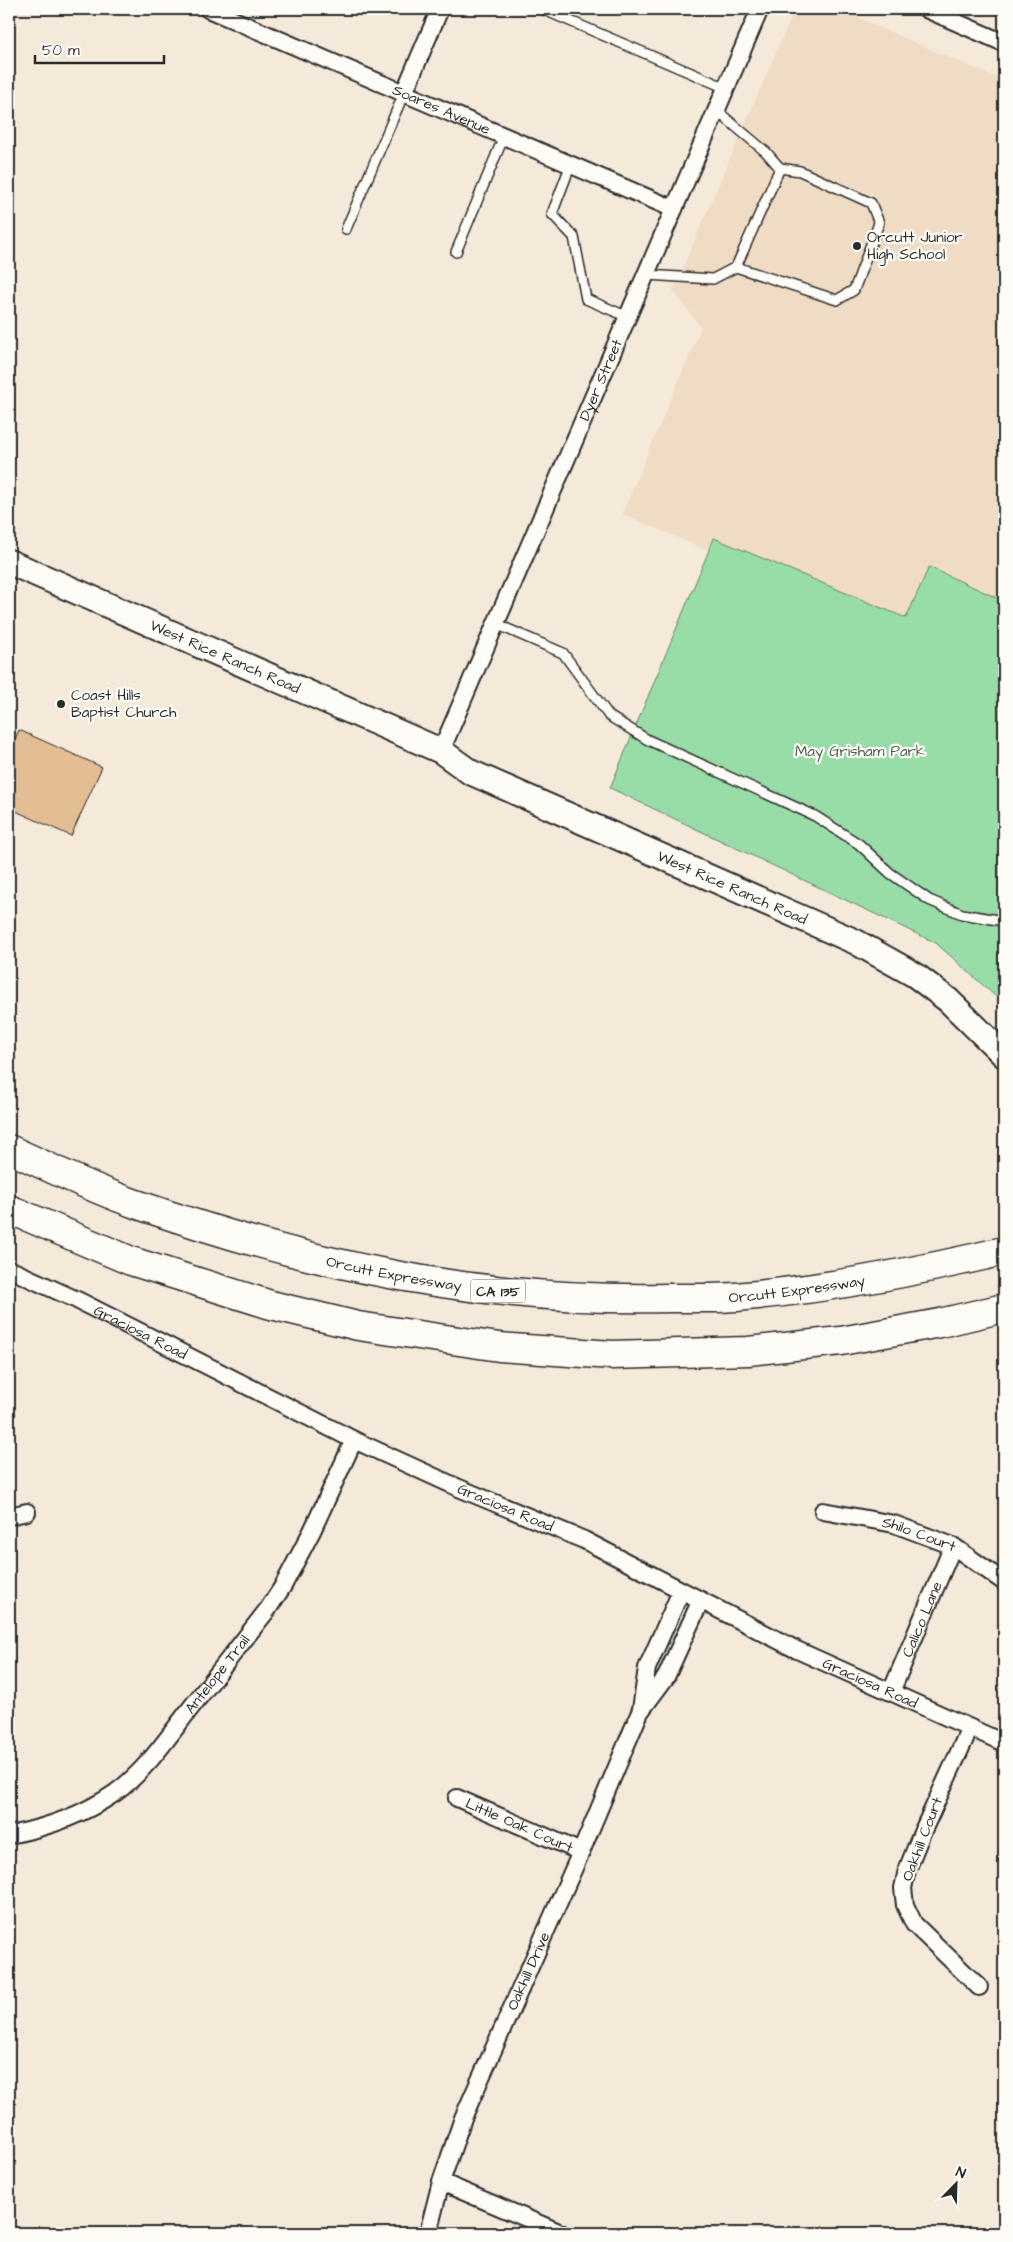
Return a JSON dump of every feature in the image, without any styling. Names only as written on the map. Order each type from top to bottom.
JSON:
[{"type":"highway","name":"Orcutt Expressway","points":[[9,1150],[134,1203],[264,1246],[373,1272],[507,1292],[620,1299],[744,1297],[842,1284],[936,1267],[1004,1251]]},
{"type":"highway","points":[[9,1209],[131,1261],[271,1305],[358,1326],[499,1347],[612,1355],[748,1351],[850,1339],[940,1323],[1004,1308]]},
{"type":"main road","name":"West Rice Ranch Road","points":[[9,562],[441,751],[470,772],[856,942],[915,975],[948,1000],[1004,1055]]},
{"type":"main road","name":"West Rice Ranch Road","points":[[441,751],[474,757],[863,930],[923,963],[958,990],[1004,1035]]},
{"type":"street","name":"Soares Avenue","points":[[208,9],[674,209]]},
{"type":"street","points":[[404,93],[440,9]]},
{"type":"street","name":"Dyer Street","points":[[441,751],[760,9]]},
{"type":"street","points":[[926,9],[1004,43]]},
{"type":"street","name":"Graciosa Road","points":[[9,1269],[77,1300],[354,1440],[459,1488],[584,1540],[797,1650],[1004,1743]]},
{"type":"street","name":"Antelope Trail","points":[[9,1835],[28,1831],[70,1817],[100,1803],[117,1792],[154,1756],[268,1609],[283,1586],[312,1531],[354,1440]]},
{"type":"street","name":"Shilo Court","points":[[823,1511],[894,1524],[952,1546],[1004,1582]]},
{"type":"street","points":[[9,1516],[27,1512]]},
{"type":"street","name":"Calico Lane","points":[[891,1692],[952,1546]]},
{"type":"street","name":"Oakhill Drive","points":[[640,1712],[647,1668],[681,1590]]},
{"type":"street","name":"Oakhill Drive","points":[[428,2233],[440,2182],[463,2118],[581,1852],[640,1712],[666,1677],[701,1600]]},
{"type":"street","name":"Oakhill Court","points":[[970,1728],[906,1870],[903,1888],[905,1905],[914,1924],[979,1987]]},
{"type":"street","name":"Little Oak Court","points":[[457,1798],[581,1852]]},
{"type":"street","points":[[440,2182],[560,2233]]},
{"type":"lane","points":[[542,9],[726,88]]},
{"type":"lane","points":[[346,229],[404,93]]},
{"type":"lane","points":[[716,110],[766,152],[780,168],[800,171],[871,203],[879,223],[854,290],[837,300],[736,267]]},
{"type":"lane","points":[[456,252],[504,136]]},
{"type":"lane","points":[[571,164],[552,214],[574,237],[586,299],[628,317]]},
{"type":"lane","points":[[646,274],[713,279],[736,267],[780,168]]},
{"type":"lane","points":[[496,624],[563,653],[609,716],[648,740],[815,816],[859,844],[890,873],[929,900],[962,914],[1004,921]]},
{"type":"shaded area","points":[[795,9],[837,9],[1004,81],[1004,600],[930,567],[906,619],[714,538],[709,551],[622,514],[701,328],[673,290]]},
{"type":"green space","name":"May Grisham Park","points":[[714,538],[906,618],[929,567],[1004,601],[1004,1004],[936,943],[610,788]]},
{"type":"building","points":[[19,730],[102,767],[71,836],[9,808],[9,753]]},
{"type":"place","name":"Orcutt Junior High School","points":[[857,246]]},
{"type":"place","name":"Coast Hills Baptist Church","points":[[61,704]]}]
